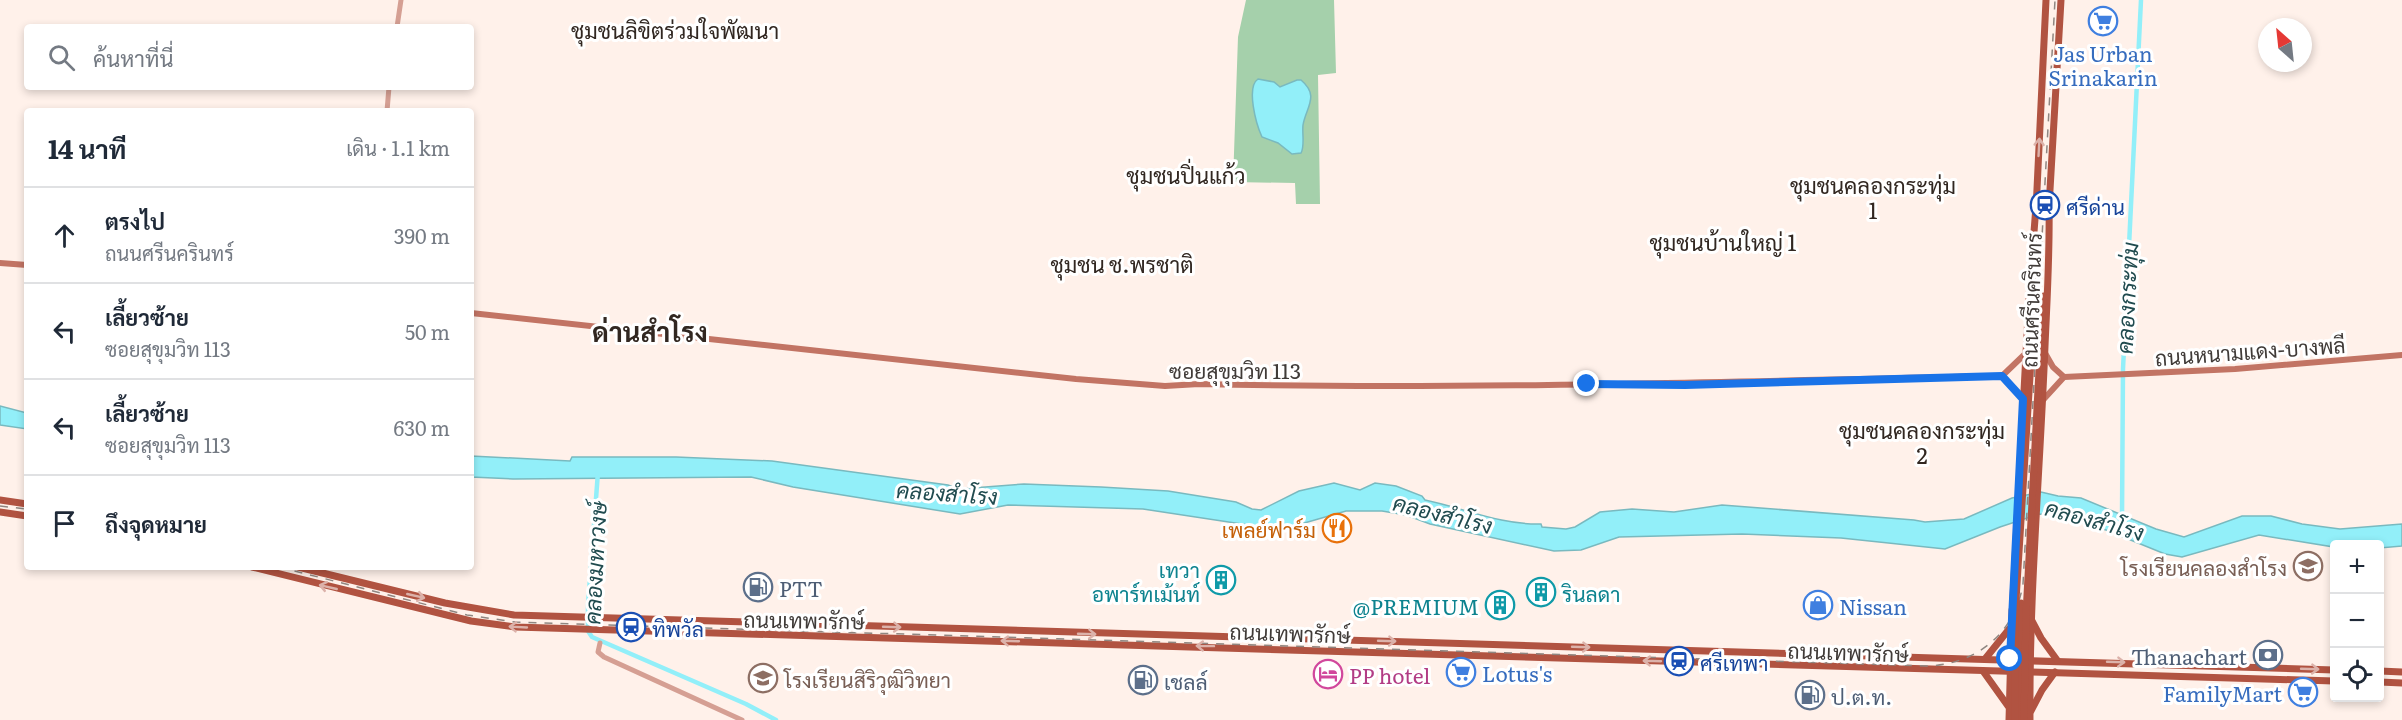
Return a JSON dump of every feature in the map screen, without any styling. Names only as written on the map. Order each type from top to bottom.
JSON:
[{"type":"main road","name":"ถนนศรีนครินทร์","points":[[2009,720],[2011,624],[2046,0]]},
{"type":"main road","name":"ถนนศรีนครินทร์","points":[[2023,719],[2030,523],[2061,0]]},
{"type":"main road","name":"ถนนศรีนครินทร์","points":[[2023,719],[2030,671],[2033,549],[2050,253],[2049,205]]},
{"type":"main road","name":"ถนนศรีนครินทร์","points":[[2023,719],[2015,616],[2034,296],[2036,206]]},
{"type":"main road","points":[[0,263],[24,266]]},
{"type":"main road","name":"ซอยสุขุมวิท 113","points":[[474,313],[1070,378],[1165,386],[1398,388],[1685,385],[2002,376]]},
{"type":"main road","points":[[2023,399],[2002,376],[2026,352]]},
{"type":"main road","points":[[2043,400],[2064,377],[2053,367],[2045,353]]},
{"type":"main road","name":"ถนนหนามแดง-บางพลี","points":[[2064,377],[2235,369],[2402,355]]},
{"type":"main road","points":[[0,500],[24,504]]},
{"type":"main road","points":[[0,512],[24,516]]},
{"type":"main road","name":"ถนนเทพารักษ์","points":[[264,570],[482,623],[515,627],[2330,681]]},
{"type":"main road","name":"ถนนเทพารักษ์","points":[[311,570],[487,612],[579,617],[2330,670]]},
{"type":"main road","points":[[2013,593],[2015,600],[2021,603],[2028,600],[2031,594]]},
{"type":"main road","points":[[2021,603],[2019,672],[2023,719]]},
{"type":"main road","points":[[2031,616],[2041,638],[2057,660]]},
{"type":"main road","points":[[1985,659],[2006,635],[2011,624]]},
{"type":"main road","points":[[846,626],[846,636]]},
{"type":"main road","points":[[1983,671],[2009,709]]},
{"type":"main road","points":[[2384,671],[2402,672]]},
{"type":"main road","points":[[2023,719],[2055,672]]},
{"type":"main road","points":[[2384,682],[2402,682]]},
{"type":"street","points":[[397,24],[401,0]]},
{"type":"street","points":[[387,108],[389,90]]},
{"type":"street","points":[[600,644],[598,652],[604,657],[741,720]]},
{"type":"green space","points":[[1246,0],[1334,0],[1336,73],[1318,75],[1320,204],[1296,204],[1295,183],[1233,182],[1238,37]]},
{"type":"water","points":[[1258,79],[1274,82],[1280,87],[1301,80],[1310,91],[1310,102],[1303,125],[1301,153],[1292,154],[1278,143],[1262,137],[1252,97],[1254,83]]},
{"type":"water","points":[[0,406],[24,412],[24,429],[0,425]]},
{"type":"water","name":"คลองสำโรง","points":[[474,456],[570,461],[572,457],[676,457],[772,461],[948,485],[959,489],[1024,484],[1168,491],[1236,502],[1261,510],[1299,491],[1334,483],[1360,490],[1375,483],[1396,486],[1422,496],[1425,500],[1497,519],[1566,529],[1575,527],[1600,512],[1632,509],[1674,512],[1722,505],[1925,522],[1964,519],[2012,498],[2041,492],[2081,498],[2156,529],[2184,537],[2242,516],[2271,516],[2302,524],[2340,529],[2402,524],[2402,546],[2384,548],[2384,540],[2330,540],[2330,546],[2259,535],[2182,557],[2165,554],[2106,530],[2058,516],[2039,514],[1945,549],[1841,538],[1742,534],[1619,537],[1581,550],[1554,551],[1382,511],[1346,511],[1294,526],[1268,528],[1143,509],[1008,505],[960,514],[793,487],[751,477],[513,479],[474,477]]},
{"type":"waterway","name":"คลองกระทุ่ม","points":[[2122,518],[2123,369],[2141,0]]},
{"type":"waterway","name":"คลองมหาวงษ์","points":[[598,472],[588,605],[588,631],[592,637],[746,704],[776,720]]},
{"type":"railway","points":[[291,570],[467,615],[515,622],[1928,666],[1962,659],[1991,643],[2002,631],[2019,602],[2023,584],[2055,0]]},
{"type":"railway","points":[[0,506],[24,509]]},
{"type":"place","name":"Jas Urban Srinakarin","points":[[2103,21]]},
{"type":"place","name":"ศรีด่าน","points":[[2045,205]]},
{"type":"place","name":"เพลย์ฟาร์ม","points":[[1337,528]]},
{"type":"place","name":"โรงเรียนคลองสำโรง","points":[[2308,566]]},
{"type":"place","name":"เทวา อพาร์ทเม้นท์","points":[[1221,580]]},
{"type":"place","name":"PTT","points":[[758,587]]},
{"type":"place","name":"รินลดา","points":[[1541,592]]},
{"type":"place","name":"@PREMIUM","points":[[1500,605]]},
{"type":"place","name":"Nissan","points":[[1818,605]]},
{"type":"place","name":"ทิพวัล","points":[[631,627]]},
{"type":"place","name":"Thanachart","points":[[2268,655]]},
{"type":"place","name":"ศรีเทพา","points":[[1679,661]]},
{"type":"place","name":"Lotus's","points":[[1461,672]]},
{"type":"place","name":"PP hotel","points":[[1328,674]]},
{"type":"place","name":"โรงเรียนสิริวุฒิวิทยา","points":[[763,678]]},
{"type":"place","name":"เชลล์","points":[[1143,680]]},
{"type":"place","name":"FamilyMart","points":[[2303,692]]},
{"type":"place","name":"ป.ต.ท.","points":[[1810,695]]},
{"type":"district","name":"ชุมชนลิขิตร่วมใจพัฒนา","points":[[675,29]]},
{"type":"district","name":"ชุมชนปิ่นแก้ว","points":[[1186,174]]},
{"type":"district","name":"ชุมชนคลองกระทุ่ม 1","points":[[1873,196]]},
{"type":"district","name":"ชุมชนบ้านใหญ่ 1","points":[[1723,241]]},
{"type":"district","name":"ชุมชน ช.พรชาติ","points":[[1122,263]]},
{"type":"district","name":"ด่านสำโรง","points":[[650,330]]},
{"type":"district","name":"ชุมชนคลองกระทุ่ม 2","points":[[1922,442]]},
{"type":"route","points":[[1587,384],[1685,385],[2002,376],[2023,399],[2010,659]]}]
